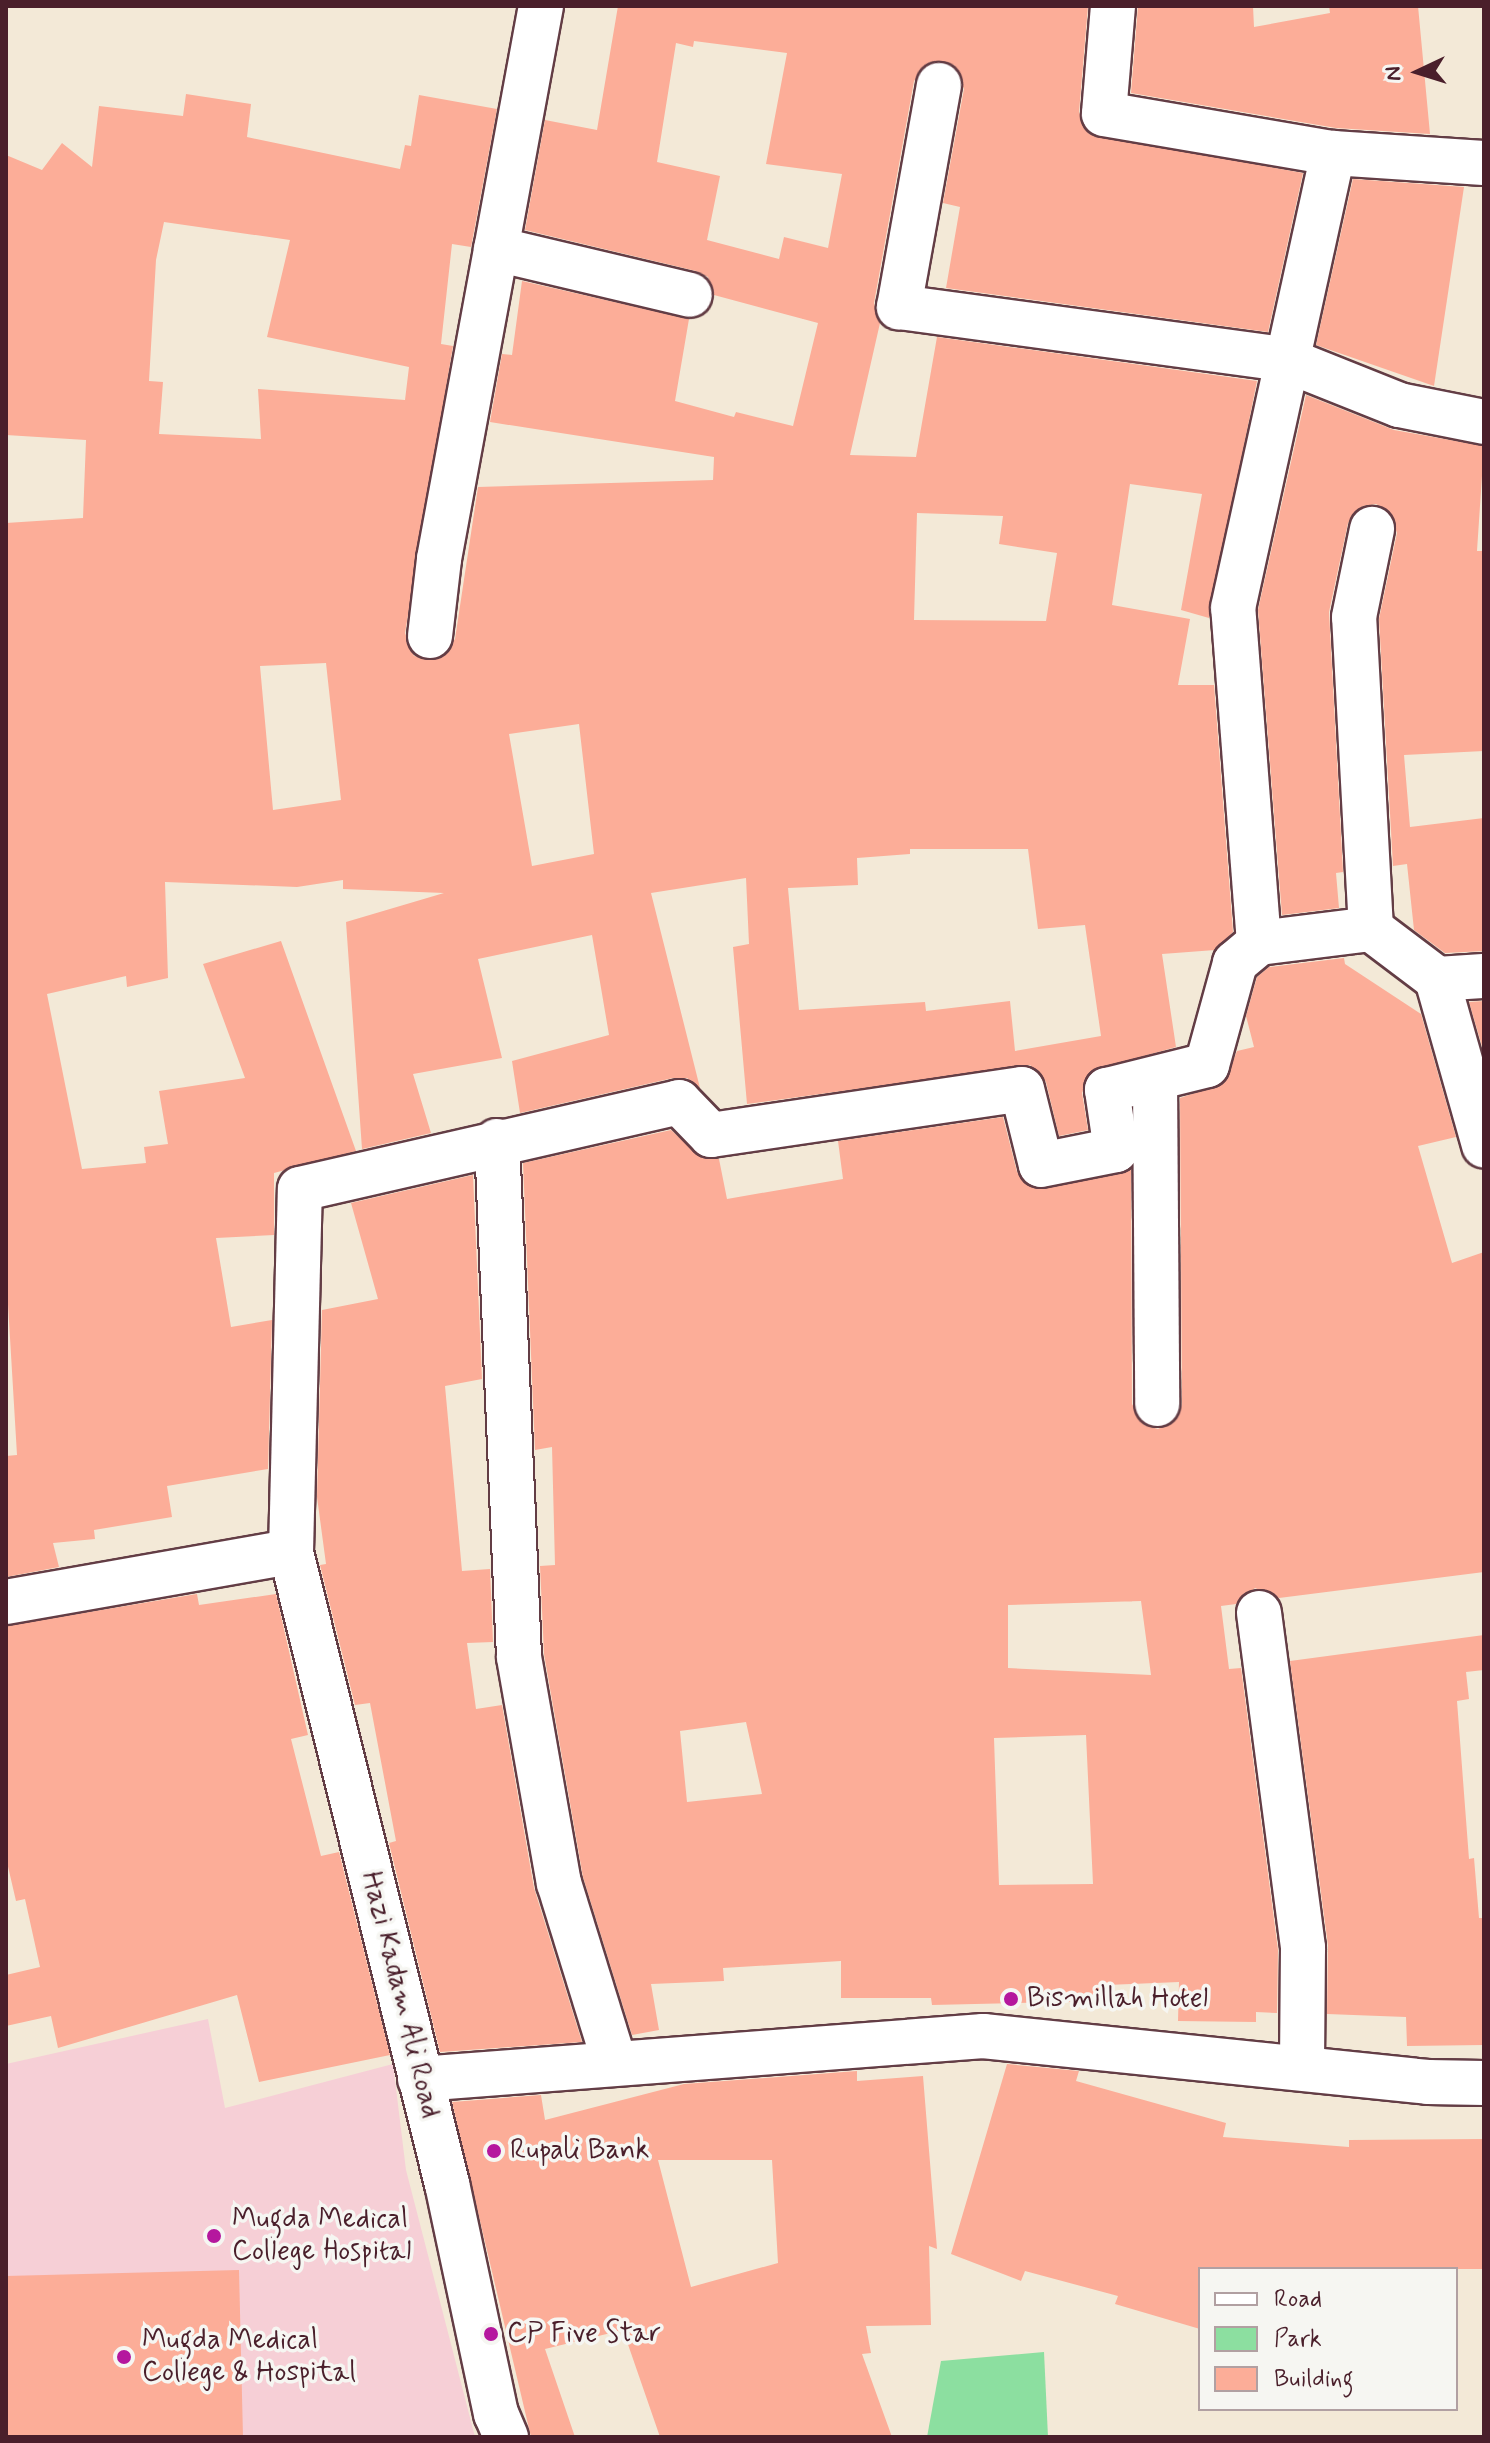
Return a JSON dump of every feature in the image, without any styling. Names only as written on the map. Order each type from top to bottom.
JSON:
[{"type":"street","points":[[430,636],[439,559],[541,6]]},
{"type":"street","points":[[1113,6],[1104,114],[1333,153],[1484,163]]},
{"type":"street","points":[[939,85],[899,307],[1284,359],[1399,405],[1484,422]]},
{"type":"street","points":[[1259,943],[1233,608],[1284,359],[1333,153]]},
{"type":"street","points":[[496,249],[690,295]]},
{"type":"street","points":[[1371,929],[1354,617],[1372,529]]},
{"type":"street","points":[[614,2061],[559,1883],[519,1657],[497,1141],[679,1102],[711,1135],[1022,1089],[1041,1165],[1116,1150],[1107,1090],[1207,1065],[1235,963],[1259,943],[1371,929],[1437,979],[1484,1145]]},
{"type":"street","points":[[1437,979],[1484,976]]},
{"type":"street","points":[[1155,1079],[1157,1404]]},
{"type":"street","name":"Hazi Kadam Ali Road","points":[[497,1141],[300,1189],[291,1552],[420,2079],[496,2414],[506,2437]]},
{"type":"street","points":[[6,1602],[291,1552]]},
{"type":"street","points":[[1259,1613],[1303,1948],[1302,2068]]},
{"type":"street","points":[[420,2079],[614,2061],[983,2036],[1484,2083]]},
{"type":"shaded area","name":"Mugda Medical College Hospital","points":[[208,2019],[225,2108],[393,2064],[406,2170],[475,2437],[6,2437],[6,2064]]},
{"type":"green space","points":[[1044,2352],[1048,2437],[927,2437],[941,2361]]},
{"type":"building","points":[[618,6],[1088,6],[1079,112],[1089,134],[1303,173],[1268,332],[946,288],[960,207],[943,203],[964,89],[954,65],[930,62],[914,81],[874,303],[880,323],[850,455],[916,457],[937,337],[1257,381],[1209,618],[1181,610],[1202,494],[1130,484],[1112,605],[1190,619],[1178,685],[1214,685],[1233,932],[1215,950],[1162,954],[1176,1047],[1091,1071],[1082,1093],[1088,1130],[1059,1136],[1046,1082],[1030,1065],[747,1104],[733,947],[749,944],[746,878],[651,893],[700,1088],[687,1078],[673,1078],[520,1113],[512,1061],[609,1035],[592,935],[478,959],[502,1058],[413,1074],[431,1133],[362,1149],[346,922],[444,893],[343,889],[343,880],[297,887],[165,882],[168,978],[127,987],[126,976],[47,994],[82,1169],[146,1163],[144,1147],[168,1144],[159,1091],[245,1078],[203,964],[281,941],[356,1151],[274,1173],[274,1235],[216,1238],[231,1327],[272,1320],[268,1469],[167,1486],[172,1517],[94,1530],[95,1539],[53,1543],[59,1567],[6,1577],[6,1456],[17,1455],[6,1271],[6,523],[83,518],[86,440],[6,435],[6,155],[42,170],[62,143],[92,167],[99,106],[183,116],[186,94],[251,104],[247,137],[400,169],[405,145],[411,146],[419,95],[497,109],[471,247],[452,244],[441,344],[453,346],[405,633],[414,656],[439,659],[455,639],[478,487],[713,480],[714,457],[490,422],[502,354],[512,355],[522,281],[689,319],[675,401],[734,417],[736,412],[793,426],[818,323],[714,295],[708,277],[696,271],[525,230],[545,120],[597,130]],"holes":[[[694,41],[787,53],[766,164],[842,174],[828,248],[784,237],[779,259],[707,240],[720,176],[657,162],[676,43],[693,47]],[[164,222],[290,240],[267,337],[409,367],[405,400],[258,389],[261,439],[159,434],[163,382],[149,381],[156,260]],[[917,513],[1003,516],[999,544],[1057,553],[1046,621],[914,620]],[[326,663],[341,800],[273,810],[260,666]],[[579,724],[594,854],[532,866],[509,734]],[[910,849],[1028,849],[1038,929],[1085,925],[1101,1036],[1015,1051],[1010,1001],[926,1011],[925,1002],[799,1010],[788,888],[858,885],[857,858],[910,854]]]},
{"type":"building","points":[[1138,6],[1253,6],[1254,27],[1330,13],[1329,6],[1418,6],[1430,134],[1336,128],[1131,93]]},
{"type":"building","points":[[1353,179],[1464,187],[1434,386],[1316,345]]},
{"type":"building","points":[[1306,395],[1394,430],[1484,446],[1477,551],[1484,551],[1484,751],[1404,755],[1410,827],[1484,818],[1484,951],[1445,953],[1414,930],[1407,864],[1393,866],[1379,619],[1397,533],[1389,511],[1376,504],[1363,506],[1348,523],[1329,612],[1343,872],[1336,873],[1339,908],[1282,915],[1258,610]]},
{"type":"building","points":[[1344,958],[1345,964],[1421,1014],[1456,1137],[1418,1146],[1452,1263],[1484,1252],[1484,1572],[1279,1598],[1255,1588],[1236,1604],[1221,1606],[1229,1669],[1241,1668],[1278,1950],[1277,2013],[1256,2012],[1256,2022],[1178,2021],[1179,1982],[1107,1985],[1108,2001],[932,2005],[931,1998],[841,1998],[841,1961],[723,1968],[724,1981],[651,1984],[659,2030],[632,2035],[583,1877],[544,1654],[540,1566],[555,1565],[552,1447],[535,1450],[523,1163],[671,1130],[702,1158],[719,1159],[727,1199],[843,1179],[838,1141],[1003,1117],[1017,1172],[1033,1188],[1131,1170],[1132,1404],[1144,1425],[1158,1429],[1178,1417],[1182,1404],[1180,1098],[1224,1083],[1237,1051],[1254,1047],[1246,1016],[1257,977],[1269,967]],"holes":[[[1141,1601],[1151,1675],[1008,1668],[1008,1605]],[[746,1722],[762,1794],[687,1802],[680,1731]],[[1086,1735],[1093,1884],[999,1885],[994,1738]]]},
{"type":"building","points":[[1484,1001],[1484,1053],[1469,1002]]},
{"type":"building","points":[[473,1175],[482,1379],[445,1386],[462,1571],[490,1569],[493,1642],[467,1643],[476,1709],[502,1705],[534,1888],[582,2042],[440,2052],[389,1843],[396,1841],[370,1703],[355,1705],[320,1565],[326,1564],[317,1497],[322,1310],[378,1299],[351,1203]]},
{"type":"building","points":[[197,1594],[199,1605],[276,1594],[308,1735],[291,1739],[321,1856],[339,1852],[390,2055],[259,2082],[237,1995],[58,2048],[51,2016],[6,2026],[6,1975],[40,1967],[25,1899],[16,1901],[6,1858],[6,1626]]},
{"type":"building","points":[[1484,1635],[1484,1670],[1466,1672],[1469,1699],[1457,1701],[1469,1859],[1474,1858],[1479,1918],[1484,1918],[1484,2045],[1407,2046],[1406,2017],[1327,2014],[1328,1945],[1290,1661]]},
{"type":"building","points":[[1007,2064],[1079,2071],[1076,2081],[1226,2123],[1223,2137],[1349,2147],[1349,2140],[1484,2139],[1484,2269],[1198,2267],[1198,2328],[1115,2304],[1118,2296],[1025,2271],[1021,2281],[951,2254]]},
{"type":"building","points":[[857,2071],[857,2081],[923,2076],[937,2249],[929,2246],[931,2325],[866,2326],[871,2353],[862,2354],[892,2437],[660,2437],[623,2330],[545,2349],[575,2437],[531,2437],[452,2102],[541,2095],[545,2120],[684,2084]],"holes":[[[658,2160],[772,2160],[778,2263],[691,2287]]]},
{"type":"building","name":"Mugda Medical College & Hospital","points":[[239,2270],[243,2437],[6,2437],[6,2276]]},
{"type":"place","name":"Bismillah Hotel","points":[[1011,1999]]},
{"type":"place","name":"Rupali Bank","points":[[494,2151]]},
{"type":"place","name":"Mugda Medical College Hospital","points":[[214,2236]]},
{"type":"place","name":"CP Five Star","points":[[491,2334]]},
{"type":"place","name":"Mugda Medical College & Hospital","points":[[124,2357]]}]
